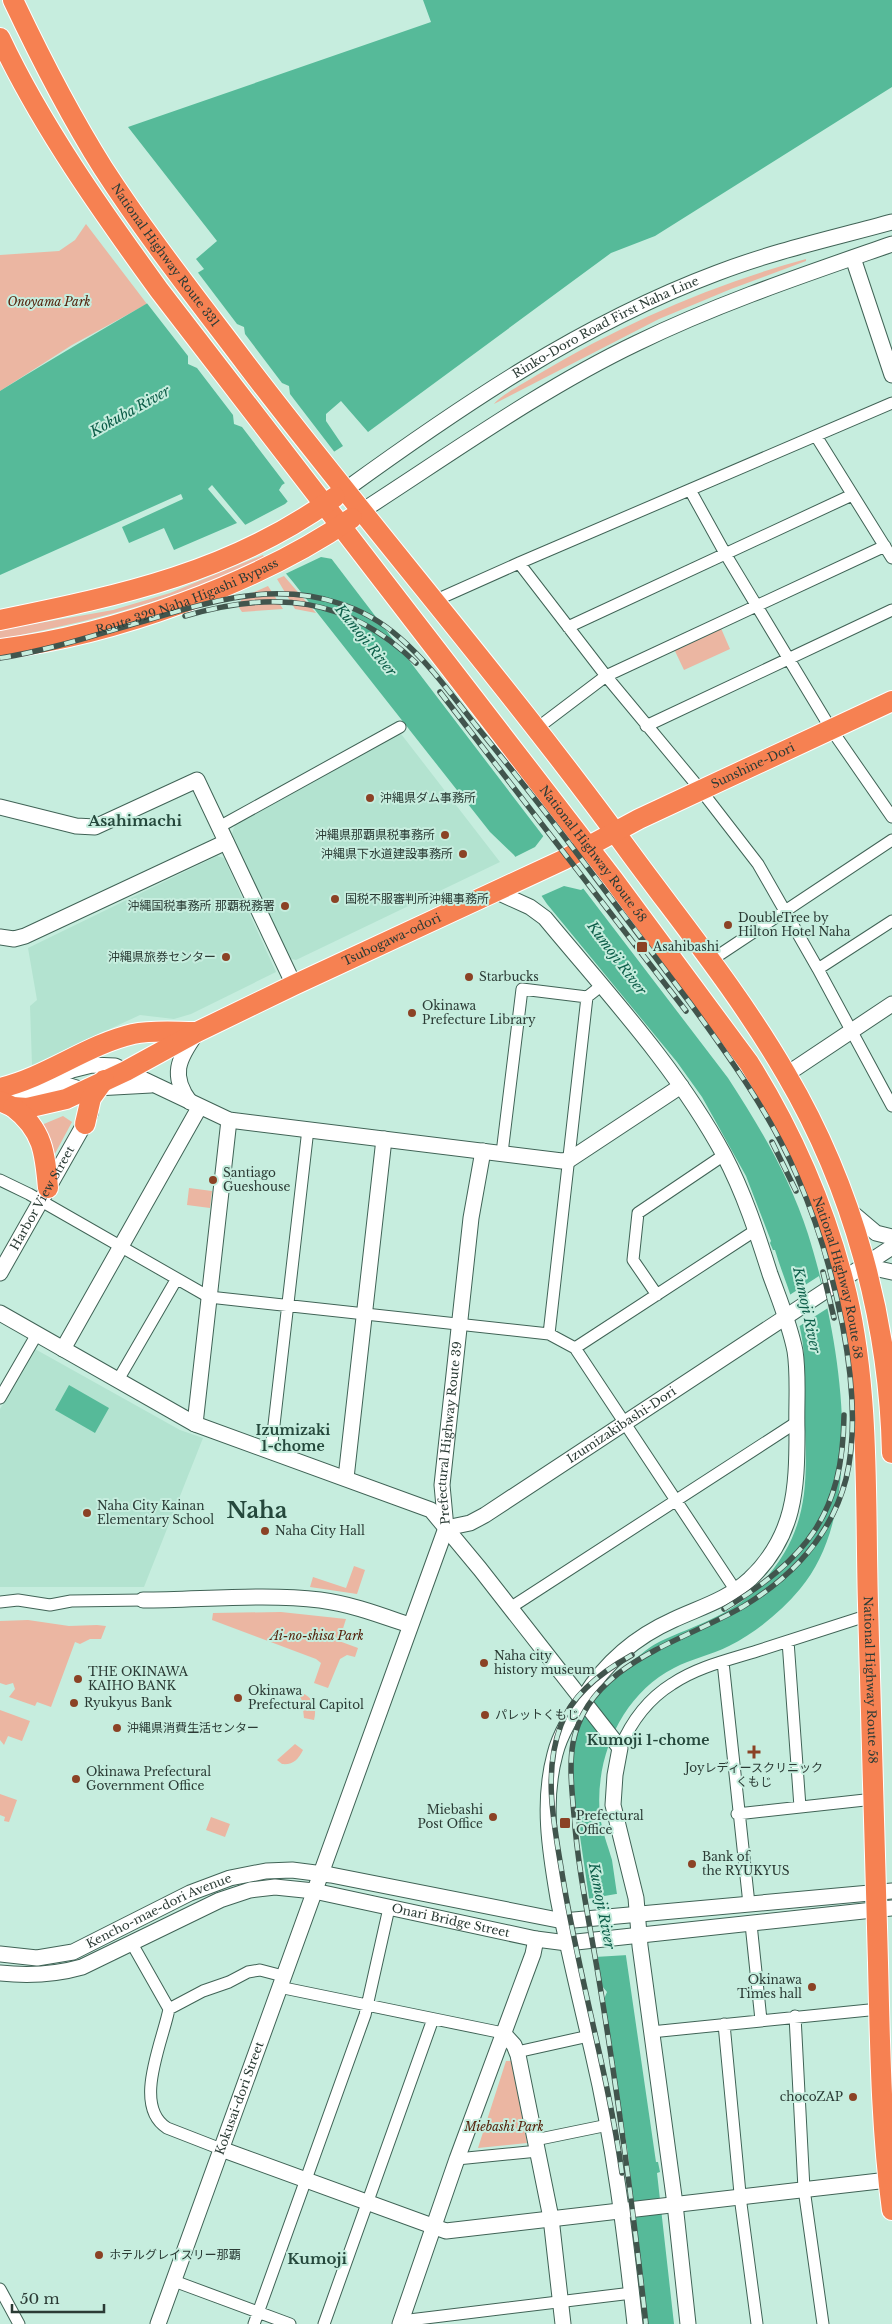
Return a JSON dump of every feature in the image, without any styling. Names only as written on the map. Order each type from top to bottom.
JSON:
[{"type":"highway","name":"National Highway Route 331","points":[[13,0],[37,51],[103,166],[180,276],[322,463],[345,490]]},
{"type":"highway","name":"National Highway Route 331","points":[[0,38],[12,64],[45,120],[118,233],[159,290],[324,505]]},
{"type":"highway","name":"Route 329 Naha Higashi Bypass","points":[[0,620],[149,587],[211,565],[257,544],[307,517],[345,490]]},
{"type":"highway","points":[[345,490],[615,831],[710,961],[787,1074],[823,1145],[850,1211],[886,1357],[892,1453]]},
{"type":"highway","name":"National Highway Route 58","points":[[324,505],[588,846],[749,1064],[768,1094],[801,1159],[818,1199],[843,1280],[854,1333],[862,1404],[874,1799],[884,1900],[879,2009],[888,2180],[892,2210]]},
{"type":"highway","name":"Route 329 Naha Higashi Bypass","points":[[0,649],[79,634],[162,610],[224,586],[273,563],[323,537],[362,511]]},
{"type":"highway","name":"Sunshine-Dori","points":[[588,846],[700,789],[892,701]]},
{"type":"highway","name":"Tsubogawa-odori","points":[[6,1104],[39,1107],[66,1099],[95,1097],[120,1069],[294,985],[497,892],[588,846]]},
{"type":"highway","name":"Tsubogawa-odori","points":[[0,1089],[37,1075],[113,1040],[142,1033],[197,1032]]},
{"type":"highway","points":[[120,1069],[135,1053],[173,1033]]},
{"type":"highway","points":[[6,1104],[32,1125],[41,1142],[44,1195]]},
{"type":"street","name":"Rinko-Doro Road First Naha Line","points":[[345,490],[512,376],[557,348],[636,307],[746,263],[892,222]]},
{"type":"street","points":[[362,511],[538,398],[611,356],[715,308],[892,244]]},
{"type":"street","points":[[853,258],[892,375]]},
{"type":"street","points":[[434,601],[892,403]]},
{"type":"street","points":[[816,436],[892,558]]},
{"type":"street","points":[[690,490],[726,555],[831,729],[892,816]]},
{"type":"street","points":[[568,627],[852,495]]},
{"type":"street","points":[[536,729],[606,676],[885,546]]},
{"type":"street","points":[[519,563],[606,676],[700,789],[758,864],[786,911],[892,1106]]},
{"type":"street","points":[[646,726],[892,610]]},
{"type":"street","points":[[219,827],[400,727]]},
{"type":"street","points":[[0,806],[76,826],[95,827],[196,780],[294,985]]},
{"type":"street","points":[[710,961],[892,840]]},
{"type":"street","points":[[0,938],[14,939],[25,936],[226,842]]},
{"type":"street","points":[[497,892],[538,912],[682,1086],[724,1155],[741,1192],[789,1315],[795,1351],[797,1476],[790,1516],[771,1555],[760,1569],[736,1591],[714,1604],[649,1631],[629,1645],[604,1669],[591,1684],[569,1720],[555,1753],[550,1781],[549,1834],[563,1921],[627,2209],[635,2324]]},
{"type":"street","points":[[818,969],[892,921]]},
{"type":"street","points":[[502,1153],[522,989],[587,997],[601,986]]},
{"type":"street","points":[[549,1334],[587,997]]},
{"type":"street","points":[[787,1074],[892,1004]]},
{"type":"street","points":[[195,1105],[179,1084],[178,1072],[183,1053],[197,1032]]},
{"type":"street","points":[[37,1075],[52,1078],[92,1065],[120,1069],[229,1120],[562,1161],[569,1160],[682,1086]]},
{"type":"street","points":[[0,1089],[10,1094],[23,1094],[66,1084],[95,1097],[152,1085]]},
{"type":"street","name":"Harbor View Street","points":[[0,1273],[44,1195],[95,1097]]},
{"type":"street","points":[[63,1349],[120,1247],[195,1105]]},
{"type":"street","points":[[195,1424],[229,1120]]},
{"type":"street","points":[[270,1452],[308,1129]]},
{"type":"street","points":[[346,1478],[366,1315],[384,1139]]},
{"type":"street","name":"Prefectural Highway Route 39","points":[[320,1873],[446,1528],[442,1485],[471,1218],[483,1151]]},
{"type":"street","points":[[658,1295],[633,1260],[638,1213],[724,1155]]},
{"type":"street","points":[[0,1180],[44,1195],[120,1247],[209,1297],[549,1334],[575,1348],[736,1591]]},
{"type":"street","points":[[850,1211],[876,1233],[892,1236]]},
{"type":"street","points":[[575,1348],[756,1230]]},
{"type":"street","points":[[843,1280],[892,1247]]},
{"type":"street","points":[[865,1266],[892,1272]]},
{"type":"street","points":[[118,1380],[176,1280]]},
{"type":"street","name":"Izumizakibashi-Dori","points":[[446,1528],[470,1523],[485,1515],[843,1280]]},
{"type":"street","points":[[0,1313],[195,1424],[431,1510],[620,1748]]},
{"type":"street","points":[[0,1398],[36,1334]]},
{"type":"street","points":[[510,1608],[796,1422]]},
{"type":"street","points":[[0,1602],[18,1600],[32,1604],[50,1605],[72,1601],[263,1598],[319,1600],[361,1609],[409,1625]]},
{"type":"street","points":[[688,2324],[670,2204],[651,2032],[633,1936],[631,1914],[636,1898],[613,1805],[614,1782],[620,1748],[633,1722],[660,1693],[683,1677],[723,1662],[869,1615]]},
{"type":"street","points":[[788,1641],[800,1807]]},
{"type":"street","points":[[723,1662],[749,1904]]},
{"type":"street","points":[[738,1814],[874,1799]]},
{"type":"street","name":"Kencho-mae-dori Avenue","points":[[0,1959],[37,1958],[73,1952],[167,1903],[212,1884],[248,1874],[280,1870],[320,1873]]},
{"type":"street","name":"Kokusai-dori Street","points":[[158,2324],[320,1873]]},
{"type":"street","name":"Onari Bridge Street","points":[[320,1873],[563,1921],[631,1914]]},
{"type":"street","name":"Kencho-mae-dori Avenue","points":[[0,1973],[42,1975],[62,1973],[98,1960],[131,1942],[236,1894],[276,1887],[314,1890]]},
{"type":"street","name":"Onari Bridge Street","points":[[314,1890],[388,1908],[536,1939],[567,1943],[633,1936]]},
{"type":"street","points":[[631,1914],[749,1904],[884,1900]]},
{"type":"street","points":[[633,1936],[751,1924],[884,1900]]},
{"type":"street","points":[[254,2324],[367,2006],[388,1908]]},
{"type":"street","points":[[751,1924],[761,2020]]},
{"type":"street","points":[[536,1939],[533,1954],[433,2227],[400,2323],[632,2293]]},
{"type":"street","points":[[131,1942],[170,2009],[153,2068],[150,2088],[152,2108],[159,2123],[167,2128],[221,2149],[433,2227],[456,2230],[888,2180]]},
{"type":"street","points":[[170,2009],[203,1991],[229,1982],[248,1972],[260,1970],[281,1982],[367,2006],[433,2018],[503,2034],[514,2045],[517,2052],[551,2218],[563,2324]]},
{"type":"street","points":[[651,2032],[879,2009]]},
{"type":"street","points":[[795,2016],[804,2190],[823,2324]]},
{"type":"street","points":[[324,2324],[433,2018]]},
{"type":"street","points":[[724,2024],[740,2196],[757,2324]]},
{"type":"street","points":[[517,2052],[589,2036]]},
{"type":"street","points":[[458,2158],[536,2146],[608,2125]]},
{"type":"street","points":[[174,2281],[290,2324]]},
{"type":"street","points":[[0,2289],[19,2324]]},
{"type":"shaded area","points":[[398,730],[500,862],[296,960],[287,958],[232,834],[235,824]]},
{"type":"shaded area","points":[[217,856],[224,858],[276,972],[191,1014],[174,1019],[140,1015],[32,1065],[30,1006],[37,1000],[28,948]]},
{"type":"shaded area","name":"Naha City Kainan Elementary School","points":[[35,1349],[180,1430],[203,1438],[144,1587],[0,1587],[0,1409]]},
{"type":"green space","name":"Onoyama Park","points":[[86,224],[147,304],[72,345],[0,391],[0,255],[59,251],[75,240]]},
{"type":"green space","points":[[806,259],[806,261],[659,319],[494,404],[514,389],[569,356],[634,323],[736,281]]},
{"type":"green space","points":[[263,555],[264,557],[201,585],[135,607],[68,625],[0,639],[0,630],[113,610],[170,593]]},
{"type":"green space","points":[[284,576],[316,613],[295,609],[277,579]]},
{"type":"green space","points":[[268,586],[283,609],[242,612],[238,606],[243,597]]},
{"type":"green space","points":[[720,626],[730,649],[684,670],[674,649]]},
{"type":"green space","points":[[63,1116],[72,1122],[51,1161],[39,1126]]},
{"type":"green space","points":[[189,1188],[212,1191],[210,1208],[187,1205]]},
{"type":"green space","points":[[354,1566],[365,1570],[357,1594],[310,1587],[313,1577],[346,1588]]},
{"type":"green space","name":"Ai-no-shisa Park","points":[[281,1612],[346,1619],[339,1641],[358,1648],[355,1657],[347,1655],[340,1659],[328,1688],[314,1683],[321,1663],[316,1659],[212,1620],[213,1613]]},
{"type":"green space","points":[[28,1620],[69,1626],[106,1626],[101,1639],[90,1639],[80,1644],[75,1642],[51,1707],[37,1702],[35,1706],[9,1697],[15,1689],[13,1683],[6,1685],[0,1683],[0,1621]]},
{"type":"green space","points":[[302,1693],[314,1704],[314,1720],[304,1718],[302,1701],[299,1694]]},
{"type":"green space","points":[[0,1710],[30,1721],[22,1741],[8,1736],[4,1745],[0,1740]]},
{"type":"green space","points":[[295,1744],[303,1750],[297,1759],[292,1763],[286,1764],[282,1764],[277,1760]]},
{"type":"green space","points":[[0,1794],[17,1800],[9,1822],[4,1821],[5,1817],[0,1815]]},
{"type":"green space","points":[[211,1817],[230,1824],[225,1837],[206,1830]]},
{"type":"green space","name":"Miebashi Park","points":[[506,2061],[512,2061],[527,2143],[478,2148]]},
{"type":"water","points":[[423,0],[892,0],[892,87],[655,236],[611,253],[368,432],[341,401],[326,414],[326,421],[343,446],[282,485],[279,490],[728,1078],[763,1134],[801,1213],[819,1273],[829,1318],[837,1366],[842,1416],[842,1465],[835,1511],[822,1554],[800,1589],[785,1606],[767,1621],[729,1646],[674,1668],[655,1680],[639,1695],[615,1731],[607,1751],[602,1773],[599,1794],[600,1816],[612,1860],[656,2162],[658,2162],[660,2172],[657,2173],[674,2324],[647,2324],[628,2154],[604,1999],[607,1992],[602,1986],[571,1775],[576,1739],[581,1723],[597,1694],[608,1681],[654,1644],[724,1613],[747,1597],[775,1567],[788,1545],[797,1524],[803,1503],[806,1457],[804,1351],[796,1312],[775,1250],[773,1250],[770,1243],[771,1241],[746,1176],[702,1097],[677,1062],[547,904],[514,855],[490,832],[293,582],[212,485],[208,489],[237,523],[174,550],[164,528],[129,543],[122,527],[183,499],[181,494],[0,575],[0,391],[204,269],[196,259],[217,241],[128,127],[431,22]]},
{"type":"water","points":[[69,1385],[109,1408],[95,1433],[55,1410]]},
{"type":"pier","points":[[196,270],[237,324],[244,327],[245,334],[282,383],[289,386],[290,394],[336,454],[287,486],[242,427],[234,424],[233,415],[197,368],[188,364],[188,356],[146,302]]},
{"type":"pier","points":[[291,498],[338,560],[321,557],[283,575],[243,526],[285,504]]},
{"type":"pier","points":[[545,834],[584,888],[581,890],[564,886],[539,897],[513,858],[535,847]]},
{"type":"pier","points":[[819,1276],[828,1308],[798,1327],[788,1296]]},
{"type":"pier","points":[[620,1894],[628,1955],[595,1957],[587,1899]]},
{"type":"railway","points":[[0,658],[57,646],[220,600],[267,594],[314,597],[338,603],[363,613],[386,627],[411,648],[441,681],[556,826],[690,1003],[734,1065],[775,1130],[810,1208],[822,1245],[843,1325],[852,1407],[851,1445],[846,1479],[831,1519],[808,1553],[794,1568],[762,1594],[720,1619],[641,1658],[618,1674],[597,1693],[582,1716],[573,1743],[571,1779],[578,1856],[619,2109],[646,2324]]},
{"type":"railway","points":[[185,616],[249,603],[279,602],[308,605],[336,612],[363,624],[390,641],[416,663]]},
{"type":"railway","points":[[440,692],[686,1011]]},
{"type":"railway","points":[[772,1142],[796,1191]]},
{"type":"railway","points":[[823,1272],[834,1318]]},
{"type":"railway","points":[[724,1609],[777,1572],[798,1552],[814,1531],[827,1507],[836,1480],[842,1450],[844,1415]]},
{"type":"railway","points":[[622,2173],[609,2099],[570,1916],[554,1821],[551,1782],[555,1744],[566,1713],[590,1684],[610,1668],[632,1655]]},
{"type":"place","name":"沖縄県ダム事務所","points":[[370,798]]},
{"type":"place","name":"沖縄県那覇県税事務所","points":[[445,835]]},
{"type":"place","name":"沖縄県下水道建設事務所","points":[[463,854]]},
{"type":"place","name":"国税不服審判所沖縄事務所","points":[[335,899]]},
{"type":"place","name":"沖縄国税事務所 那覇税務署","points":[[285,906]]},
{"type":"place","name":"DoubleTree by Hilton Hotel Naha","points":[[728,925]]},
{"type":"place","name":"Asahibashi","points":[[642,947]]},
{"type":"place","name":"沖縄県旅券センター","points":[[226,957]]},
{"type":"place","name":"Starbucks","points":[[469,977]]},
{"type":"place","name":"Okinawa Prefecture Library","points":[[412,1013]]},
{"type":"place","name":"Santiago Gueshouse","points":[[213,1180]]},
{"type":"place","name":"Naha City Kainan Elementary School","points":[[87,1513]]},
{"type":"place","name":"Naha City Hall","points":[[265,1531]]},
{"type":"place","name":"Naha city history museum","points":[[484,1663]]},
{"type":"place","name":"THE OKINAWA KAIHO BANK","points":[[78,1679]]},
{"type":"place","name":"Okinawa Prefectural Capitol","points":[[238,1698]]},
{"type":"place","name":"Ryukyus Bank","points":[[74,1703]]},
{"type":"place","name":"パレットくもじ","points":[[485,1715]]},
{"type":"place","name":"沖縄県消費生活センター","points":[[117,1728]]},
{"type":"place","name":"Joyレディースクリニック くもじ","points":[[754,1752]]},
{"type":"place","name":"Okinawa Prefectural Government Office","points":[[76,1779]]},
{"type":"place","name":"Miebashi Post Office","points":[[493,1817]]},
{"type":"place","name":"Prefectural Office","points":[[565,1823]]},
{"type":"place","name":"Bank of the RYUKYUS","points":[[692,1864]]},
{"type":"place","name":"Okinawa Times hall","points":[[812,1987]]},
{"type":"place","name":"chocoZAP","points":[[853,2097]]},
{"type":"place","name":"ホテルグレイスリー那覇","points":[[99,2255]]},
{"type":"district","name":"Asahimachi","points":[[135,821]]},
{"type":"district","name":"Izumizaki 1-chome","points":[[293,1438]]},
{"type":"district","name":"Naha","points":[[257,1510]]},
{"type":"district","name":"Kumoji 1-chome","points":[[648,1740]]},
{"type":"district","name":"Kumoji","points":[[317,2259]]},
{"type":"water label","name":"Kokuba River","points":[[130,411]]},
{"type":"water label","name":"Kumoji River","points":[[366,640]]},
{"type":"water label","name":"Kumoji River","points":[[617,958]]},
{"type":"water label","name":"Kumoji River","points":[[807,1310]]},
{"type":"water label","name":"Kumoji River","points":[[602,1906]]}]
